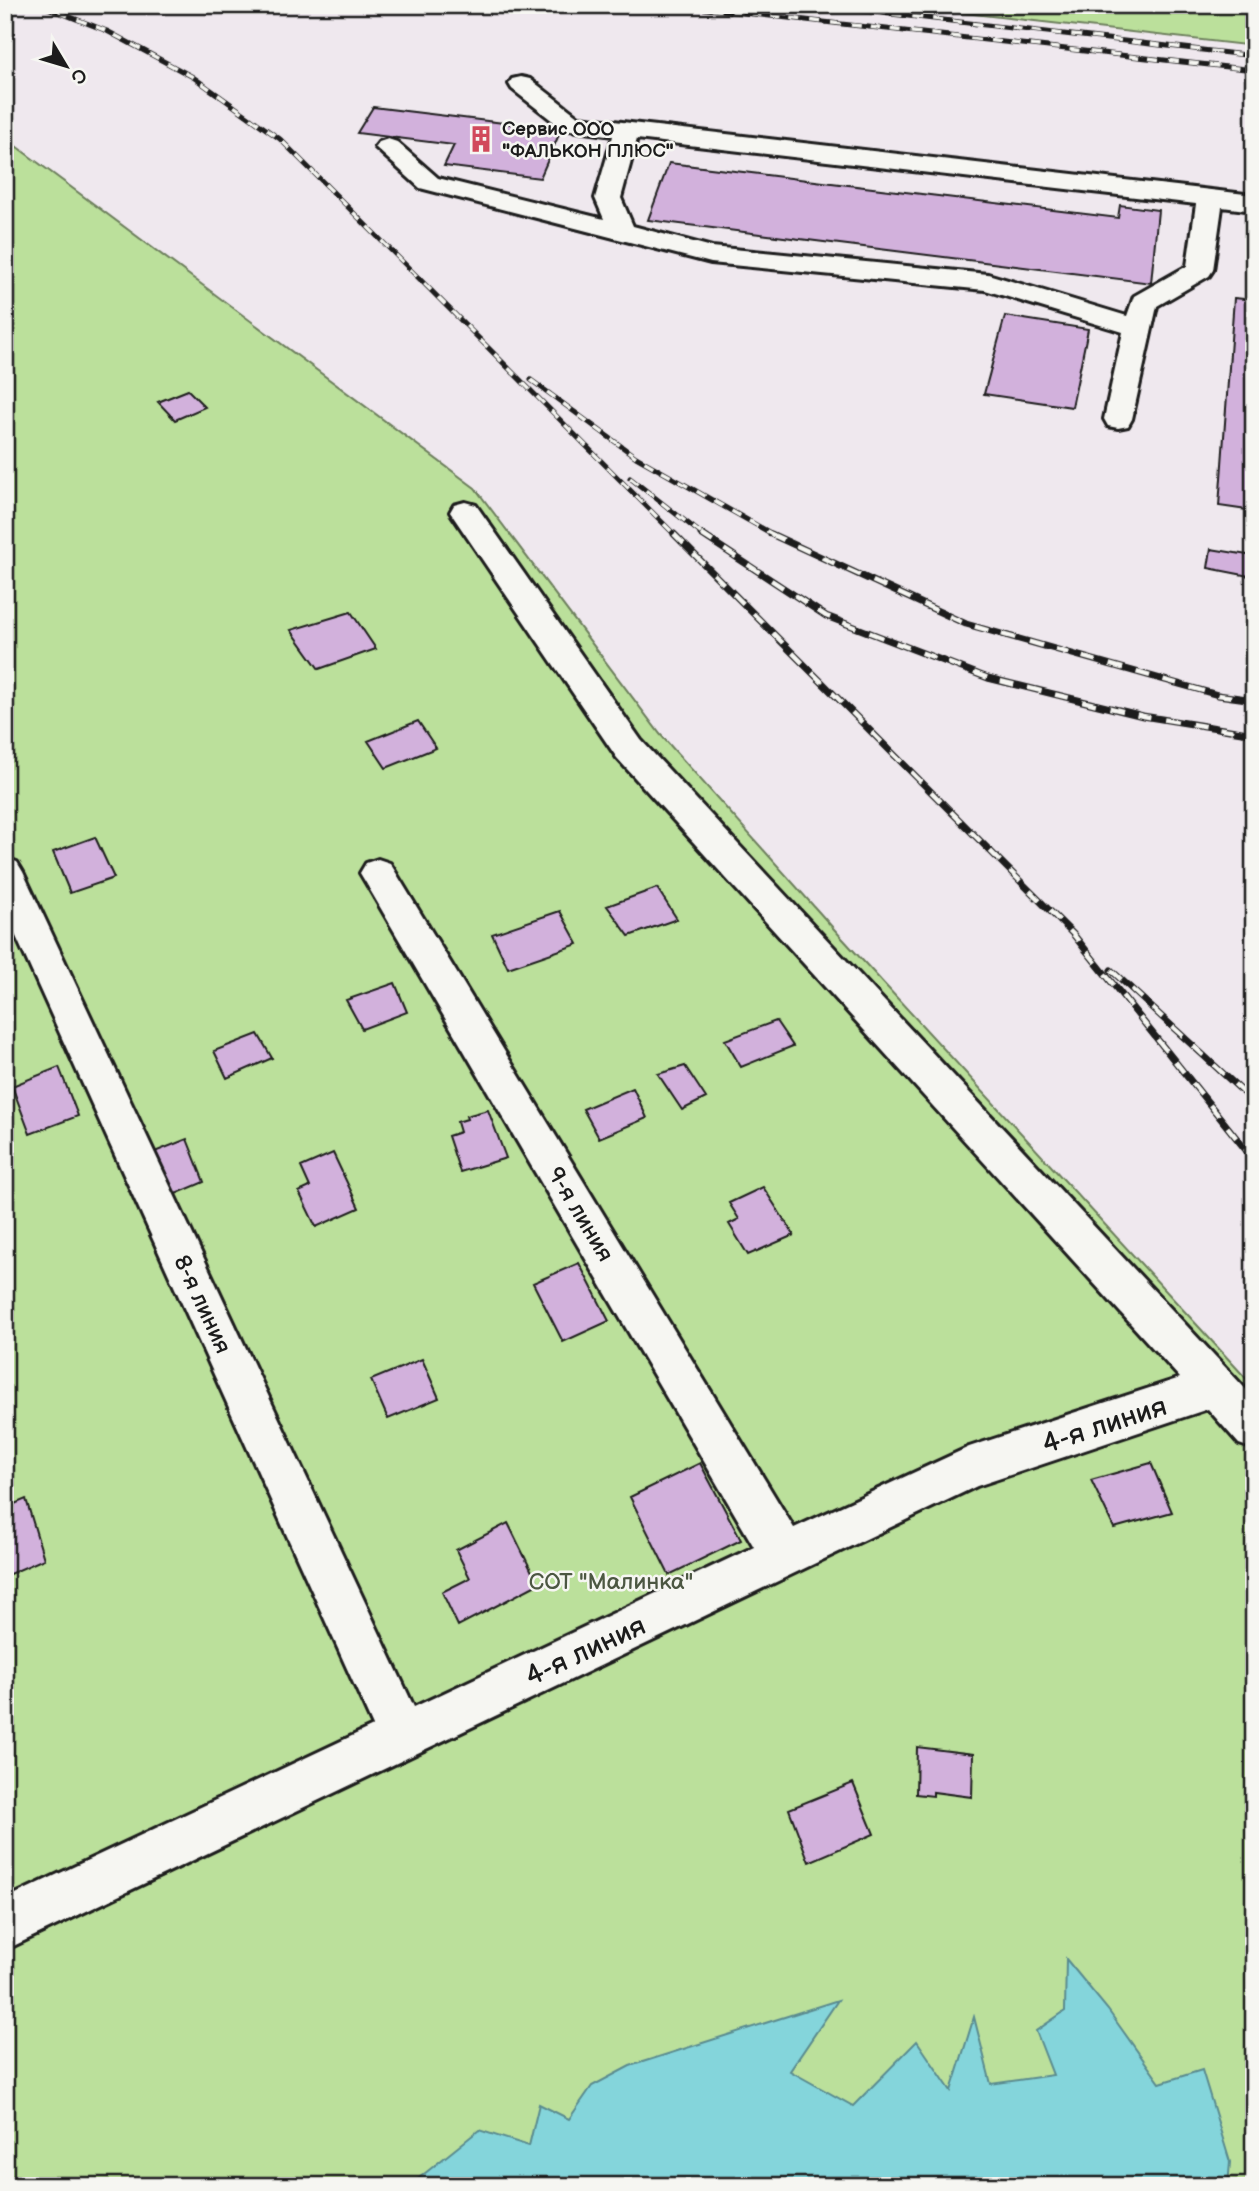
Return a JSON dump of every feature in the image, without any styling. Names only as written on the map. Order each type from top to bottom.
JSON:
[{"type":"lane","points":[[521,84],[572,124],[1254,203]]},
{"type":"lane","points":[[622,231],[608,198],[627,131]]},
{"type":"lane","points":[[388,147],[429,183],[711,255],[988,282],[1138,328]]},
{"type":"lane","points":[[1118,419],[1144,302],[1200,270],[1210,198]]},
{"type":"lane","points":[[465,512],[629,750],[1254,1429]]},
{"type":"lane","name":"8-я линия","points":[[5,872],[402,1735]]},
{"type":"lane","name":"9-я линия","points":[[378,873],[785,1556]]},
{"type":"lane","name":"4-я линия","points":[[5,1925],[969,1468],[1215,1387]]},
{"type":"green space","points":[[895,5],[1254,5],[1254,46]]},
{"type":"green space","name":"СОТ \"Малинка\"","points":[[5,138],[475,488],[660,734],[842,938],[1254,1387],[1254,2186],[5,2186]]},
{"type":"water","points":[[1066,1959],[1108,2010],[1160,2083],[1202,2070],[1230,2162],[1228,2186],[409,2186],[479,2130],[529,2146],[539,2104],[569,2119],[592,2086],[630,2066],[838,2000],[790,2071],[853,2106],[917,2041],[951,2091],[974,2017],[991,2084],[1053,2075],[1036,2031],[1065,2011]]},
{"type":"building","name":"Сервис ООО \"ФАЛЬКОН ПЛЮС\"","points":[[373,107],[561,130],[540,178],[444,166],[454,145],[357,133]]},
{"type":"building","points":[[669,163],[1118,218],[1120,205],[1158,210],[1151,283],[648,220]]},
{"type":"building","points":[[1234,298],[1254,300],[1254,511],[1219,506]]},
{"type":"building","points":[[1005,316],[1088,329],[1072,407],[984,394]]},
{"type":"building","points":[[188,390],[205,407],[175,420],[158,402]]},
{"type":"building","points":[[1211,549],[1254,556],[1254,577],[1208,568]]},
{"type":"building","points":[[351,612],[376,649],[319,669],[291,630]]},
{"type":"building","points":[[418,721],[436,748],[386,768],[368,741]]},
{"type":"building","points":[[95,837],[114,878],[70,893],[53,852]]},
{"type":"building","points":[[657,888],[677,919],[629,936],[607,906]]},
{"type":"building","points":[[560,911],[578,944],[508,968],[492,934]]},
{"type":"building","points":[[395,983],[407,1012],[362,1029],[346,1000]]},
{"type":"building","points":[[776,1021],[793,1046],[741,1067],[725,1040]]},
{"type":"building","points":[[258,1034],[272,1058],[227,1078],[214,1051]]},
{"type":"building","points":[[685,1066],[706,1098],[682,1110],[658,1074]]},
{"type":"building","points":[[59,1067],[78,1116],[30,1134],[12,1086]]},
{"type":"building","points":[[633,1088],[647,1118],[599,1138],[583,1109]]},
{"type":"building","points":[[488,1110],[506,1158],[460,1172],[448,1136],[460,1132],[457,1122],[467,1119],[466,1116]]},
{"type":"building","points":[[187,1139],[204,1182],[171,1196],[152,1153]]},
{"type":"building","points":[[333,1153],[359,1208],[316,1227],[299,1192],[310,1187],[301,1167]]},
{"type":"building","points":[[763,1187],[794,1235],[748,1255],[729,1224],[739,1219],[729,1203]]},
{"type":"building","points":[[579,1263],[609,1321],[563,1342],[533,1283]]},
{"type":"building","points":[[422,1359],[439,1398],[388,1419],[371,1380]]},
{"type":"building","points":[[700,1463],[741,1540],[669,1575],[630,1497]]},
{"type":"building","points":[[1151,1463],[1172,1512],[1114,1528],[1091,1480]]},
{"type":"building","points":[[26,1499],[44,1559],[5,1576],[5,1508]]},
{"type":"building","points":[[508,1523],[538,1584],[458,1626],[442,1592],[470,1578],[456,1550]]},
{"type":"building","points":[[917,1747],[973,1754],[972,1797],[933,1792],[933,1796],[916,1794]]},
{"type":"building","points":[[853,1783],[874,1834],[809,1862],[789,1809]]},
{"type":"railway","points":[[40,5],[107,31],[193,77],[280,139],[675,535]]},
{"type":"railway","points":[[672,5],[1254,70]]},
{"type":"railway","points":[[813,5],[1254,56]]},
{"type":"railway","points":[[531,380],[636,457],[774,535]]},
{"type":"railway","points":[[630,478],[703,535]]},
{"type":"railway","points":[[674,534],[1073,934],[1254,1160]]},
{"type":"railway","points":[[701,534],[826,616],[988,678],[1143,716],[1254,734]]},
{"type":"railway","points":[[771,534],[966,624],[1218,695],[1254,700]]},
{"type":"railway","points":[[1111,970],[1254,1102]]},
{"type":"place","name":"Сервис ООО \"ФАЛЬКОН ПЛЮС\"","points":[[481,139]]}]
